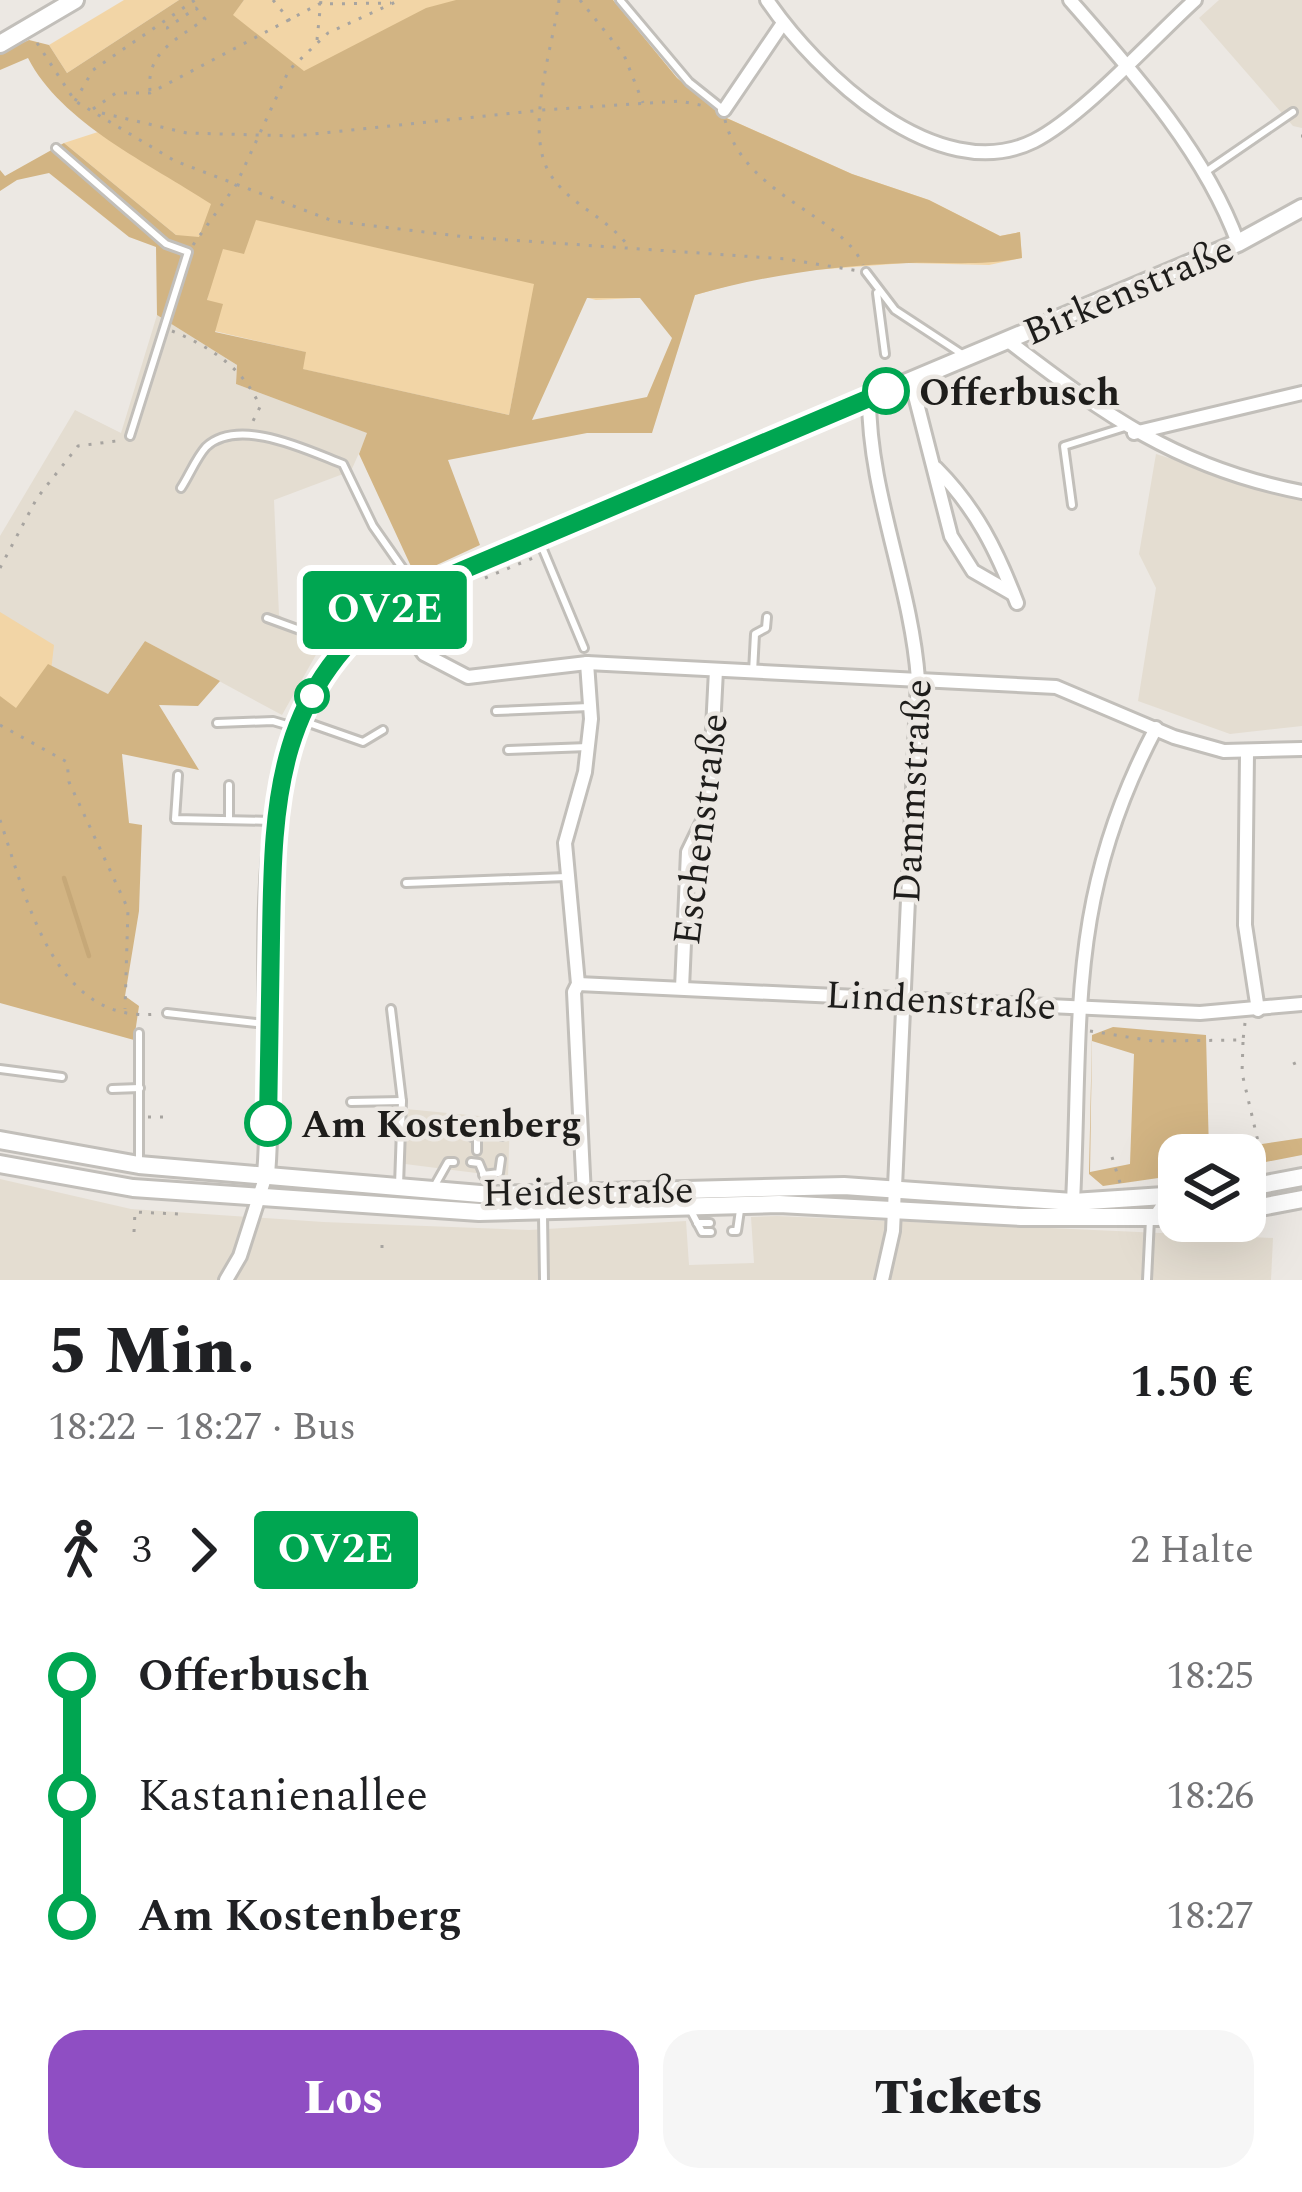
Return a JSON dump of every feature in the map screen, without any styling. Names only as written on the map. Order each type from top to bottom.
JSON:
[{"type":"main road","points":[[0,44],[75,0]]},
{"type":"main road","name":"Birkenstraße","points":[[266,1175],[278,786],[298,724],[337,659],[389,606],[417,589],[539,546],[869,398],[1238,243],[1302,208]]},
{"type":"main road","name":"Heidestraße","points":[[0,1141],[139,1165],[493,1195],[893,1188],[1073,1202],[1158,1197]]},
{"type":"main road","name":"Heidestraße","points":[[0,1164],[133,1188],[542,1213],[681,1211],[736,1220],[892,1208],[1158,1218]]},
{"type":"main road","points":[[1266,1206],[1302,1199]]},
{"type":"main road","points":[[1266,1206],[1302,1212]]},
{"type":"street","points":[[767,0],[825,74],[855,98],[934,139],[973,149],[1013,148],[1034,141],[1195,0]]},
{"type":"street","points":[[1070,0],[1126,63],[1204,173],[1224,205],[1238,243]]},
{"type":"street","points":[[724,110],[783,23]]},
{"type":"street","points":[[1007,340],[1129,430],[1243,480],[1302,492]]},
{"type":"street","points":[[911,380],[951,536],[973,571],[1015,598],[976,511],[933,464]]},
{"type":"street","points":[[1129,430],[1302,393]]},
{"type":"street","name":"Dammstraße","points":[[869,398],[872,452],[915,641],[918,679],[892,1208],[882,1280]]},
{"type":"street","points":[[389,606],[424,654],[468,676],[587,663],[1056,687],[1156,728],[1247,754],[1302,749]]},
{"type":"street","points":[[584,1195],[574,992],[578,984],[565,843],[588,747],[587,663]]},
{"type":"street","name":"Eschenstraße","points":[[682,988],[688,852],[705,817],[710,788],[716,670]]},
{"type":"street","points":[[1073,1202],[1078,1005],[1096,872],[1124,789],[1156,728]]},
{"type":"street","points":[[1247,754],[1245,925],[1258,1010]]},
{"type":"street","name":"Lindenstraße","points":[[578,984],[1200,1013],[1302,1004]]},
{"type":"street","points":[[226,1280],[266,1175]]},
{"type":"lane","points":[[620,0],[688,82],[724,110]]},
{"type":"lane","points":[[1204,173],[1292,112]]},
{"type":"lane","points":[[56,148],[166,244],[188,252],[130,436]]},
{"type":"lane","points":[[866,272],[877,291],[915,325],[966,356]]},
{"type":"lane","points":[[877,291],[885,354]]},
{"type":"lane","points":[[1072,505],[1064,446],[1129,430]]},
{"type":"lane","points":[[182,488],[208,445],[246,435],[343,464],[373,526],[417,589]]},
{"type":"lane","points":[[539,546],[584,648]]},
{"type":"lane","points":[[753,671],[755,634],[766,628],[767,617]]},
{"type":"lane","points":[[267,618],[300,630],[337,659]]},
{"type":"lane","points":[[496,711],[590,707]]},
{"type":"lane","points":[[217,722],[298,724],[363,742],[383,730]]},
{"type":"lane","points":[[508,750],[588,747]]},
{"type":"lane","points":[[178,775],[175,819],[274,821]]},
{"type":"lane","points":[[229,785],[229,820]]},
{"type":"lane","points":[[406,883],[566,877]]},
{"type":"lane","points":[[391,1009],[402,1101],[399,1184]]},
{"type":"lane","points":[[167,1013],[269,1024]]},
{"type":"lane","points":[[139,1034],[139,1165]]},
{"type":"lane","points":[[0,1069],[62,1077]]},
{"type":"lane","points":[[112,1089],[138,1082]]},
{"type":"lane","points":[[351,1102],[402,1101]]},
{"type":"lane","points":[[493,1195],[475,1162],[474,1127],[501,1128],[502,1136]]},
{"type":"lane","points":[[483,1174],[500,1173],[501,1159]]},
{"type":"lane","points":[[432,1188],[450,1161]]},
{"type":"lane","points":[[681,1211],[710,1227]]},
{"type":"lane","points":[[1147,1280],[1150,1219],[1158,1211]]},
{"type":"lane","points":[[542,1213],[544,1280]]},
{"type":"path","points":[[76,101],[93,70],[195,0]]},
{"type":"path","points":[[273,0],[292,22]]},
{"type":"path","points":[[188,252],[236,185],[289,70],[317,42],[400,0]]},
{"type":"path","points":[[559,0],[540,143],[551,176],[613,224],[631,248]]},
{"type":"path","points":[[580,0],[624,55],[643,103]]},
{"type":"path","points":[[317,42],[320,2]]},
{"type":"path","points":[[95,110],[116,93],[150,93],[292,22],[320,2],[392,3]]},
{"type":"path","points":[[150,93],[148,69],[158,52],[205,19],[196,8],[167,28],[157,28]]},
{"type":"path","points":[[34,38],[76,101],[175,161],[333,221],[786,259],[866,272]]},
{"type":"path","points":[[95,110],[188,133],[257,135],[343,134],[542,110],[680,101],[724,110],[724,125],[745,160],[798,210],[856,248],[866,272]]},
{"type":"path","points":[[164,328],[227,362],[252,386],[260,407],[246,435]]},
{"type":"path","points":[[0,568],[37,498],[78,446],[117,444],[130,436]]},
{"type":"path","points":[[485,578],[539,546]]},
{"type":"path","points":[[0,725],[68,762],[69,782],[128,909],[124,1010]]},
{"type":"path","points":[[0,820],[48,952],[84,995],[139,1016],[167,1013]]},
{"type":"path","points":[[1245,1022],[1242,1073],[1290,1182]]},
{"type":"path","points":[[1088,1031],[1153,1041],[1243,1040]]},
{"type":"path","points":[[1293,1064],[1302,1060]]},
{"type":"path","points":[[140,1117],[168,1117]]},
{"type":"path","points":[[1112,1157],[1121,1187]]},
{"type":"path","points":[[134,1232],[135,1213],[178,1217],[178,1206]]},
{"type":"shaded area","points":[[124,0],[179,0],[67,73],[49,45]]},
{"type":"shaded area","name":"Offerbusch","points":[[179,0],[244,0],[233,15],[304,71],[426,8],[456,0],[613,0],[677,78],[722,116],[852,174],[929,200],[1000,236],[1020,232],[1022,258],[828,269],[695,295],[652,433],[587,433],[448,460],[480,545],[415,575],[359,454],[367,433],[236,384],[237,365],[157,315],[156,247],[129,237],[49,173],[17,180],[0,191],[0,170],[5,176],[64,143],[176,235],[199,237],[211,204],[84,122],[62,103],[28,58],[0,70],[0,53],[29,40],[49,45],[67,73]],"holes":[[[256,220],[534,284],[509,415],[303,369],[306,352],[215,332],[223,304],[207,300],[223,249],[244,254]],[[587,298],[640,298],[672,338],[647,397],[532,420]]]},
{"type":"shaded area","name":"Offerbusch","points":[[244,0],[613,0],[677,78],[722,116],[852,174],[929,200],[1000,236],[1020,232],[1022,258],[989,265],[906,263],[775,273],[695,295],[596,300],[535,284],[509,415],[302,369],[305,352],[214,331],[207,300],[217,256],[176,235],[64,143],[101,131],[211,203],[232,15]]},
{"type":"shaded area","points":[[1219,0],[1302,0],[1302,128],[1293,126],[1199,18]]},
{"type":"shaded area","points":[[157,315],[237,365],[236,384],[368,433],[351,471],[274,500],[279,615],[322,644],[282,715],[145,641],[108,694],[0,673],[0,536],[75,410],[121,433]]},
{"type":"shaded area","points":[[1156,454],[1302,499],[1302,726],[1230,734],[1138,701],[1156,588],[1139,554]]},
{"type":"shaded area","points":[[0,612],[54,645],[43,741],[0,723]]},
{"type":"shaded area","points":[[145,641],[220,681],[198,706],[159,705],[199,770],[122,754],[129,823],[142,825],[139,911],[125,996],[139,1006],[134,1040],[0,1003],[0,696],[16,708],[48,664],[108,694]]},
{"type":"shaded area","points":[[1113,1027],[1206,1035],[1209,1134],[1158,1134],[1158,1178],[1103,1186],[1089,1174],[1092,1035]],"holes":[[[1092,1041],[1134,1054],[1130,1164],[1090,1172]]]},
{"type":"shaded area","points":[[406,1109],[510,1119],[508,1177],[405,1164]]},
{"type":"shaded area","points":[[1302,1138],[1302,1155],[1266,1162],[1266,1143]]},
{"type":"shaded area","points":[[0,1179],[131,1209],[323,1222],[529,1230],[686,1221],[689,1265],[754,1263],[751,1217],[1158,1233],[1158,1242],[1266,1242],[1266,1238],[1273,1238],[1271,1280],[0,1280]]},
{"type":"waterway","points":[[64,878],[89,956]]},
{"type":"bus line","name":"OV2E","points":[[268,1123],[278,786],[304,709],[358,633],[404,595],[886,391]]},
{"type":"place","name":"Offerbusch","points":[[886,391]]},
{"type":"place","name":"Am Kostenberg","points":[[268,1123]]}]
